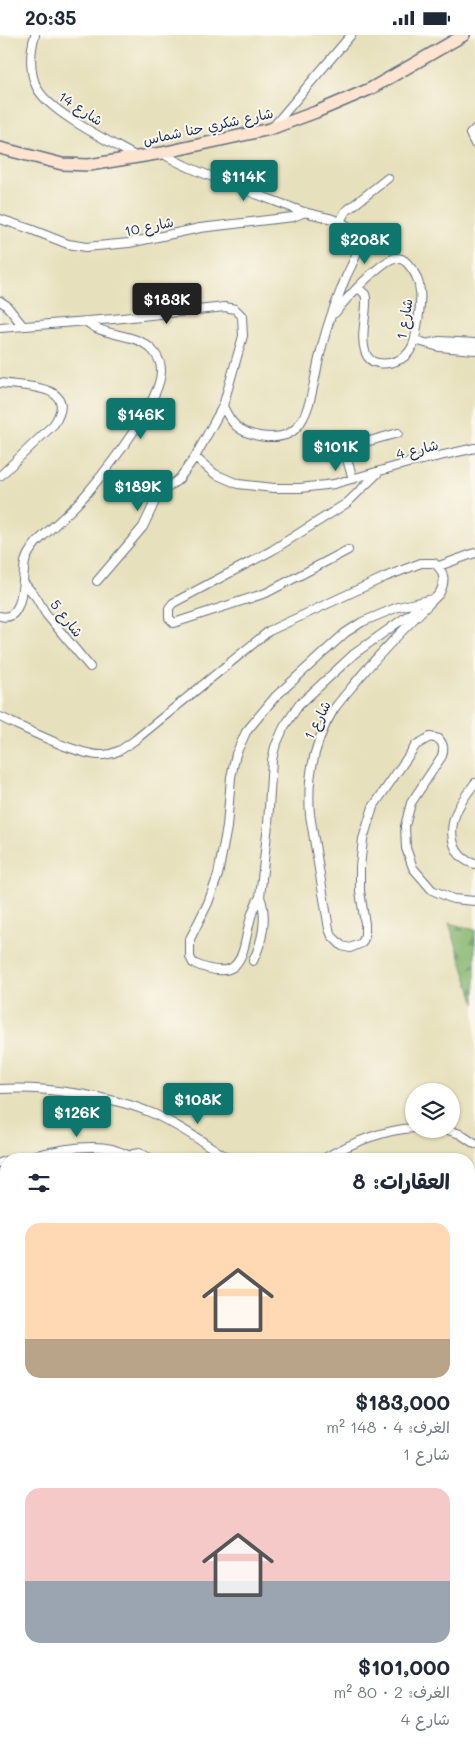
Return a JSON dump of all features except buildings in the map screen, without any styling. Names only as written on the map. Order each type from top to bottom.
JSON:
[{"type":"street","name":"شارع 14","points":[[35,35],[32,71],[36,87],[46,99],[72,119],[137,157]]},
{"type":"street","points":[[270,129],[351,35]]},
{"type":"street","name":"شارع شكري حنا شماس","points":[[0,148],[76,165],[103,163],[162,153],[270,129],[316,113],[370,89],[464,35]]},
{"type":"street","points":[[475,129],[470,134],[475,144]]},
{"type":"street","points":[[162,153],[199,171],[306,212],[340,222],[357,236],[356,257],[330,319],[306,410],[298,427],[293,431],[273,438],[252,435],[230,421],[223,406]]},
{"type":"street","points":[[340,222],[345,212],[388,178]]},
{"type":"street","name":"شارع 10","points":[[0,219],[68,245],[101,247],[200,228],[293,217],[306,212]]},
{"type":"street","name":"شارع 1","points":[[330,319],[344,300],[358,287],[390,259],[397,257],[404,259],[414,269],[420,286],[421,301],[412,348],[401,359],[387,364],[370,361],[364,348],[366,294],[358,287]]},
{"type":"street","points":[[0,301],[6,305],[23,327]]},
{"type":"street","points":[[0,328],[225,307],[235,309],[242,316],[243,336],[223,406],[195,457],[179,479],[158,495],[143,527],[97,581]]},
{"type":"street","points":[[0,617],[9,617],[15,613],[24,583],[28,553],[87,493],[123,448],[153,396],[160,377],[161,370],[158,359],[144,343],[96,328],[86,321]]},
{"type":"street","points":[[415,340],[450,349],[475,350]]},
{"type":"street","points":[[427,344],[440,341],[475,343]]},
{"type":"street","points":[[0,383],[54,393],[60,398],[62,407],[60,415],[54,423],[0,476]]},
{"type":"street","points":[[353,479],[345,453],[348,447],[398,433]]},
{"type":"street","name":"شارع 4","points":[[195,457],[215,474],[230,482],[246,486],[274,488],[313,487],[353,479],[475,448]]},
{"type":"street","points":[[348,550],[266,593],[174,623],[169,618],[169,608],[173,603],[271,551],[347,503],[380,471]]},
{"type":"street","points":[[0,717],[83,753],[112,754],[135,740],[268,631],[348,593],[421,563],[434,563],[439,567],[475,553]]},
{"type":"street","name":"شارع 1","points":[[439,567],[443,571],[444,584],[439,593],[429,600],[379,653],[338,704],[327,722],[321,734],[312,765],[309,798],[313,835],[329,929],[332,936],[342,946],[356,947],[362,943],[365,936],[360,867],[363,839],[373,807],[416,745],[423,740],[436,737],[443,744],[444,749],[442,756],[411,803],[405,826],[406,848],[413,868],[432,890],[453,899],[475,901]]},
{"type":"street","name":"شارع 5","points":[[24,583],[36,597],[46,614],[90,667]]},
{"type":"street","points":[[429,600],[409,616],[368,642],[354,654],[299,705],[284,727],[275,747],[272,760],[268,824],[260,897],[252,910],[244,948],[235,967],[231,969],[218,969],[193,963],[190,957],[190,939],[210,898],[218,875],[228,827],[231,777],[236,754],[246,732],[275,697],[345,633],[381,613],[408,603],[429,600]]},
{"type":"street","points":[[475,783],[460,804],[455,815],[452,838],[457,852],[468,862],[475,864]]},
{"type":"street","points":[[253,961],[259,950],[263,925],[263,905],[260,897]]},
{"type":"street","points":[[0,1089],[48,1090],[128,1105],[160,1117],[219,1153]]},
{"type":"street","points":[[335,1153],[380,1134],[405,1130]]},
{"type":"street","points":[[460,1134],[475,1144]]},
{"type":"street","points":[[43,1153],[89,1148],[111,1149],[120,1153]]},
{"type":"green space","points":[[449,923],[475,930],[475,1004]]}]
